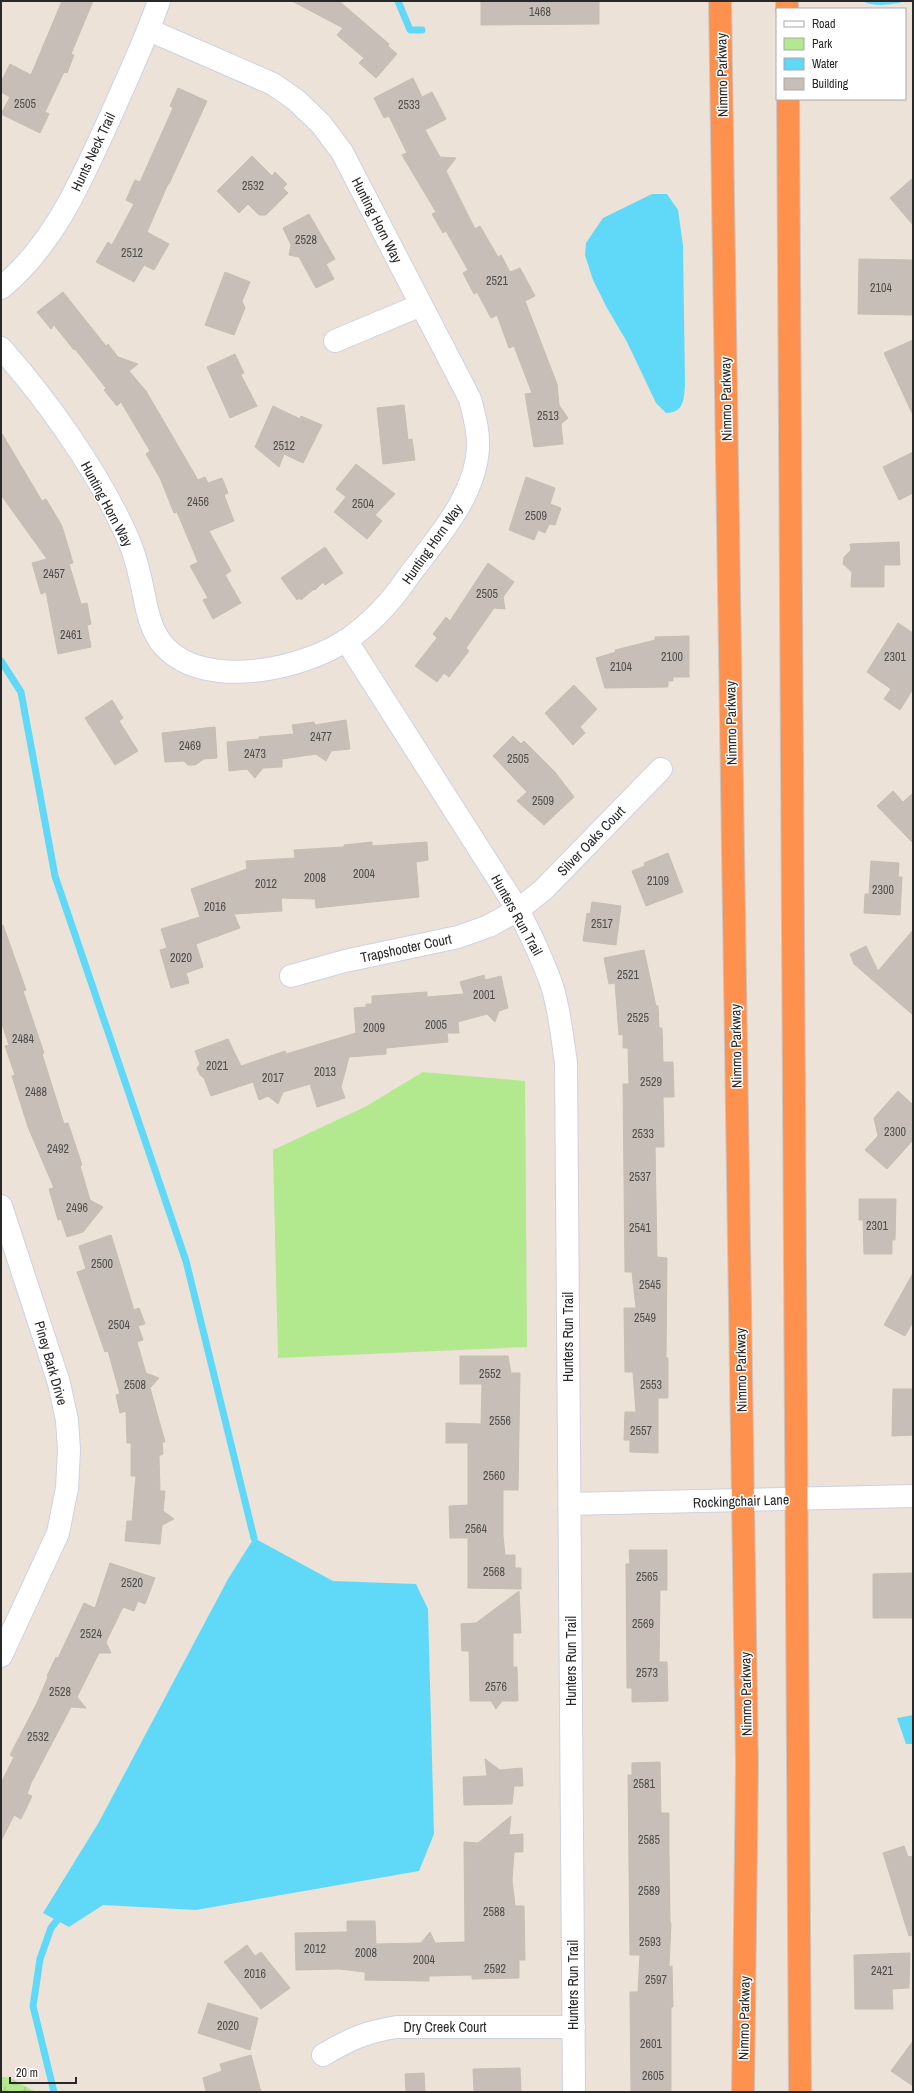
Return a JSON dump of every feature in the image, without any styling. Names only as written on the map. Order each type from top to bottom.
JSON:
[{"type":"highway","name":"Nimmo Parkway","points":[[720,1],[747,1764],[743,2092]]},
{"type":"highway","points":[[788,100],[800,2092]]},
{"type":"street","name":"Hunts Neck Trail","points":[[1,288],[34,255],[58,222],[78,186],[149,30],[159,1]]},
{"type":"street","name":"Hunting Horn Way","points":[[1,348],[19,368],[68,435],[105,495],[126,534],[140,574],[154,632],[164,646],[178,658],[200,667],[225,672],[250,672],[313,656],[346,640],[375,618],[392,600],[462,501],[472,478],[478,448],[477,423],[470,399],[342,152],[321,124],[296,100],[273,84],[149,30]]},
{"type":"street","points":[[335,341],[421,305]]},
{"type":"street","name":"Hunters Run Trail","points":[[346,640],[518,910],[537,947],[552,987],[560,1020],[566,1063],[574,2092]]},
{"type":"street","name":"Silver Oaks Court","points":[[518,910],[543,890],[661,769]]},
{"type":"street","name":"Trapshooter Court","points":[[291,976],[346,961],[458,937],[489,926],[518,910]]},
{"type":"street","name":"Piney Bark Drive","points":[[1,1206],[59,1383],[67,1420],[69,1450],[67,1488],[58,1533],[1,1656]]},
{"type":"street","name":"Rockingchair Lane","points":[[569,1504],[913,1496]]},
{"type":"street","name":"Dry Creek Court","points":[[323,2055],[350,2039],[370,2032],[396,2027],[574,2027]]},
{"type":"green space","points":[[423,1072],[525,1081],[527,1347],[278,1358],[273,1150],[365,1107]]},
{"type":"green space","points":[[1,2077],[10,2078],[36,2092],[1,2092]]},
{"type":"water","points":[[862,1],[908,1],[879,5]]},
{"type":"water","points":[[652,194],[667,194],[678,210],[683,245],[684,395],[680,408],[676,411],[666,413],[656,403],[627,342],[607,308],[593,280],[585,255],[586,243],[603,218]]},
{"type":"water","points":[[254,1538],[333,1581],[416,1584],[428,1609],[434,1834],[419,1871],[196,1910],[103,1905],[69,1927],[43,1913],[99,1822],[228,1579]]},
{"type":"water","points":[[913,1715],[913,1744],[906,1744],[897,1718]]},
{"type":"building","points":[[62,1],[93,1],[71,54],[74,55],[67,73],[64,72],[45,112],[49,114],[40,133],[1,114],[10,97],[1,92],[1,82],[10,64],[31,75]]},
{"type":"building","points":[[292,1],[339,1],[389,44],[388,46],[397,54],[376,78],[359,63],[364,58],[337,35],[343,28]]},
{"type":"building","points":[[481,1],[599,1],[599,24],[481,25]]},
{"type":"building","points":[[413,78],[422,97],[432,92],[446,119],[425,130],[440,157],[456,158],[446,171],[475,229],[480,226],[498,257],[501,255],[510,272],[520,268],[535,296],[525,301],[557,384],[559,405],[568,418],[561,424],[563,444],[534,447],[525,394],[532,393],[514,346],[509,348],[497,315],[491,318],[477,292],[474,294],[463,273],[468,270],[446,231],[443,233],[432,214],[436,212],[402,155],[407,153],[389,116],[384,118],[374,98]]},
{"type":"building","points":[[178,88],[207,101],[147,232],[169,244],[154,270],[144,265],[134,282],[96,262],[108,242],[112,245],[134,204],[126,200],[135,180],[140,182],[173,108],[170,106]]},
{"type":"building","points":[[252,156],[272,176],[275,172],[287,184],[283,188],[288,193],[266,215],[259,215],[248,204],[239,213],[217,191]]},
{"type":"building","points":[[913,178],[913,225],[890,198]]},
{"type":"building","points":[[309,214],[335,259],[326,264],[334,279],[316,288],[299,257],[289,255],[291,245],[283,228]]},
{"type":"building","points":[[859,259],[913,260],[913,315],[858,314]]},
{"type":"building","points":[[225,272],[250,282],[242,301],[245,308],[234,335],[205,325]]},
{"type":"building","points":[[63,292],[106,346],[108,344],[118,357],[138,364],[129,371],[146,391],[198,480],[205,477],[208,483],[222,478],[228,493],[224,495],[234,521],[209,531],[231,571],[225,575],[241,603],[213,619],[203,600],[208,598],[190,566],[198,562],[177,512],[174,513],[160,478],[146,454],[150,451],[121,402],[117,406],[104,390],[106,388],[75,349],[74,350],[54,325],[51,329],[37,312]]},
{"type":"building","points":[[913,340],[913,415],[884,353]]},
{"type":"building","points":[[235,354],[244,373],[241,375],[257,406],[230,418],[207,367]]},
{"type":"building","points":[[404,405],[408,440],[412,439],[415,460],[383,464],[377,408]]},
{"type":"building","points":[[273,406],[300,419],[301,416],[322,425],[303,463],[284,454],[279,467],[255,447]]},
{"type":"building","points":[[1,432],[42,501],[46,499],[62,526],[73,563],[69,564],[81,604],[87,603],[91,624],[87,625],[91,647],[58,654],[46,592],[41,594],[32,563],[47,559],[1,495]]},
{"type":"building","points":[[913,452],[913,493],[899,500],[883,467]]},
{"type":"building","points":[[356,464],[395,494],[375,515],[382,521],[367,539],[334,512],[346,497],[336,489]]},
{"type":"building","points":[[526,477],[555,488],[550,504],[561,508],[555,525],[549,524],[545,533],[538,530],[534,540],[509,530]]},
{"type":"building","points":[[899,542],[900,565],[884,565],[884,587],[851,587],[852,572],[843,564],[844,557],[851,550],[850,544]]},
{"type":"building","points":[[325,547],[343,573],[325,585],[323,582],[301,600],[300,598],[297,600],[281,578]]},
{"type":"building","points":[[488,563],[514,582],[503,597],[505,609],[494,608],[466,648],[469,651],[449,677],[444,673],[437,682],[415,666],[437,638],[433,634],[446,617],[450,621]]},
{"type":"building","points":[[898,623],[913,633],[913,689],[900,710],[884,699],[891,689],[867,672]]},
{"type":"building","points":[[689,636],[689,677],[673,677],[673,681],[668,681],[668,687],[605,688],[596,658],[616,652],[615,650],[655,640],[655,637]]},
{"type":"building","points":[[574,685],[597,709],[580,727],[585,733],[573,745],[545,713]]},
{"type":"building","points":[[112,700],[123,718],[119,721],[138,751],[115,765],[85,718]]},
{"type":"building","points":[[346,720],[350,749],[331,751],[326,761],[316,754],[282,759],[282,767],[263,768],[255,778],[247,769],[229,771],[227,742],[294,734],[292,725],[314,722],[315,725]]},
{"type":"building","points":[[215,727],[217,758],[204,759],[195,765],[188,765],[184,761],[165,762],[162,733]]},
{"type":"building","points":[[513,736],[521,744],[524,741],[555,772],[574,797],[544,825],[517,801],[527,792],[493,756]]},
{"type":"building","points":[[893,791],[903,802],[913,793],[913,843],[877,806]]},
{"type":"building","points":[[372,842],[372,846],[427,842],[428,860],[416,862],[419,897],[316,908],[315,899],[281,898],[282,911],[234,914],[240,928],[196,944],[203,967],[186,973],[189,983],[171,988],[160,950],[167,948],[161,929],[200,917],[191,889],[247,869],[246,861],[295,858],[294,850],[344,847],[344,845]]},
{"type":"building","points":[[668,853],[683,892],[646,906],[632,871],[645,866],[644,863]]},
{"type":"building","points":[[871,861],[899,863],[898,877],[902,877],[900,915],[864,913],[865,894],[869,894]]},
{"type":"building","points":[[592,902],[621,906],[616,945],[583,941],[587,913],[590,914]]},
{"type":"building","points":[[1,925],[3,925],[26,990],[23,991],[44,1053],[42,1054],[64,1124],[68,1123],[82,1165],[80,1166],[90,1200],[103,1207],[83,1232],[67,1237],[61,1219],[58,1220],[49,1189],[54,1188],[28,1127],[12,1076],[15,1075],[5,1046],[9,1045],[1,1021]]},
{"type":"building","points":[[913,930],[913,1015],[854,964],[850,954],[866,946],[878,971]]},
{"type":"building","points":[[644,950],[656,1006],[658,1006],[659,1028],[662,1028],[663,1062],[673,1062],[674,1097],[663,1097],[664,1147],[655,1147],[657,1257],[667,1258],[666,1358],[668,1358],[668,1398],[658,1398],[658,1453],[630,1452],[630,1440],[624,1440],[625,1412],[636,1412],[633,1372],[625,1372],[624,1308],[636,1308],[632,1272],[625,1272],[623,1084],[629,1084],[628,1048],[623,1048],[623,1034],[619,1035],[615,983],[609,984],[604,958]]},
{"type":"building","points":[[484,975],[485,980],[501,976],[508,1008],[499,1011],[495,1022],[487,1014],[458,1022],[459,1033],[447,1033],[448,1042],[386,1048],[386,1054],[349,1057],[341,1087],[345,1098],[317,1107],[310,1084],[283,1092],[278,1104],[268,1096],[259,1100],[253,1082],[211,1096],[204,1078],[200,1075],[197,1068],[200,1064],[195,1051],[228,1039],[241,1066],[285,1051],[286,1054],[356,1033],[354,1008],[366,1007],[366,1004],[372,1004],[372,996],[427,992],[427,997],[464,994],[460,982]]},
{"type":"building","points":[[898,1091],[913,1105],[913,1140],[887,1169],[865,1150],[878,1136],[874,1118]]},
{"type":"building","points":[[859,1199],[896,1199],[895,1240],[892,1240],[892,1254],[864,1254],[863,1220],[859,1220]]},
{"type":"building","points":[[111,1235],[134,1310],[139,1308],[145,1324],[138,1326],[143,1340],[137,1342],[146,1373],[159,1378],[150,1388],[165,1442],[162,1442],[163,1454],[159,1456],[160,1491],[165,1491],[163,1511],[174,1519],[162,1525],[160,1544],[125,1541],[127,1521],[132,1521],[136,1476],[131,1476],[131,1443],[127,1443],[126,1411],[120,1413],[116,1395],[120,1394],[108,1351],[105,1352],[77,1272],[86,1269],[79,1246]]},
{"type":"building","points":[[913,1273],[913,1322],[905,1336],[884,1325]]},
{"type":"building","points":[[460,1356],[508,1356],[511,1373],[520,1373],[518,1490],[503,1490],[503,1536],[505,1555],[515,1555],[515,1568],[521,1568],[521,1589],[468,1588],[468,1538],[450,1538],[449,1506],[468,1505],[468,1443],[446,1443],[446,1423],[481,1424],[482,1384],[460,1384]]},
{"type":"building","points":[[893,1389],[913,1389],[913,1435],[892,1436]]},
{"type":"building","points":[[629,1550],[667,1550],[667,1590],[660,1590],[659,1662],[667,1662],[668,1701],[632,1702],[632,1688],[627,1688],[626,1564],[630,1564]]},
{"type":"building","points":[[110,1563],[155,1578],[145,1604],[138,1601],[134,1611],[123,1607],[106,1642],[111,1653],[99,1653],[77,1697],[86,1708],[71,1707],[31,1783],[27,1794],[32,1796],[21,1819],[14,1815],[1,1841],[1,1783],[14,1757],[10,1755],[37,1703],[56,1657],[58,1658],[84,1603],[95,1608]]},
{"type":"building","points":[[913,1573],[913,1618],[873,1618],[873,1574]]},
{"type":"building","points":[[519,1591],[521,1633],[513,1633],[513,1667],[517,1667],[518,1701],[502,1701],[496,1709],[491,1701],[470,1701],[469,1651],[462,1651],[461,1624],[476,1623]]},
{"type":"building","points":[[485,1759],[500,1770],[522,1768],[523,1786],[514,1786],[512,1804],[464,1805],[463,1777],[487,1776]]},
{"type":"building","points":[[660,1762],[661,1813],[669,1813],[671,1923],[669,1967],[672,1966],[673,2007],[671,2007],[671,2092],[631,2092],[630,1992],[638,1992],[640,1955],[630,1955],[628,1775],[632,1775],[632,1763]]},
{"type":"building","points":[[511,1816],[509,1835],[523,1834],[523,1852],[514,1852],[512,1880],[515,1906],[524,1906],[525,1960],[519,1960],[519,1978],[472,1979],[472,1975],[429,1976],[429,1981],[365,1980],[365,1972],[339,1969],[296,1970],[295,1933],[347,1932],[347,1921],[375,1921],[376,1944],[421,1943],[430,1932],[435,1943],[465,1942],[464,1842],[478,1843]]},
{"type":"building","points":[[904,1846],[908,1857],[913,1856],[913,1935],[909,1936],[883,1853]]},
{"type":"building","points":[[247,1945],[255,1956],[261,1952],[290,1988],[261,2009],[224,1962]]},
{"type":"building","points":[[910,1953],[909,1988],[892,1989],[893,2009],[855,2009],[854,1955]]},
{"type":"building","points":[[208,2003],[258,2018],[250,2050],[198,2033]]},
{"type":"building","points":[[913,2041],[913,2086],[891,2071]]},
{"type":"building","points":[[251,2055],[261,2092],[206,2092],[203,2078],[222,2071],[220,2064]]},
{"type":"building","points":[[520,2068],[521,2092],[474,2092],[473,2069]]},
{"type":"building","points":[[424,2073],[425,2092],[406,2092],[405,2074]]},
{"type":"waterway","points":[[398,1],[410,30],[422,30]]},
{"type":"waterway","points":[[1,661],[21,692],[55,876],[186,1261],[254,1538]]},
{"type":"waterway","points":[[54,2092],[33,2006],[40,1959],[51,1928],[62,1914]]}]
